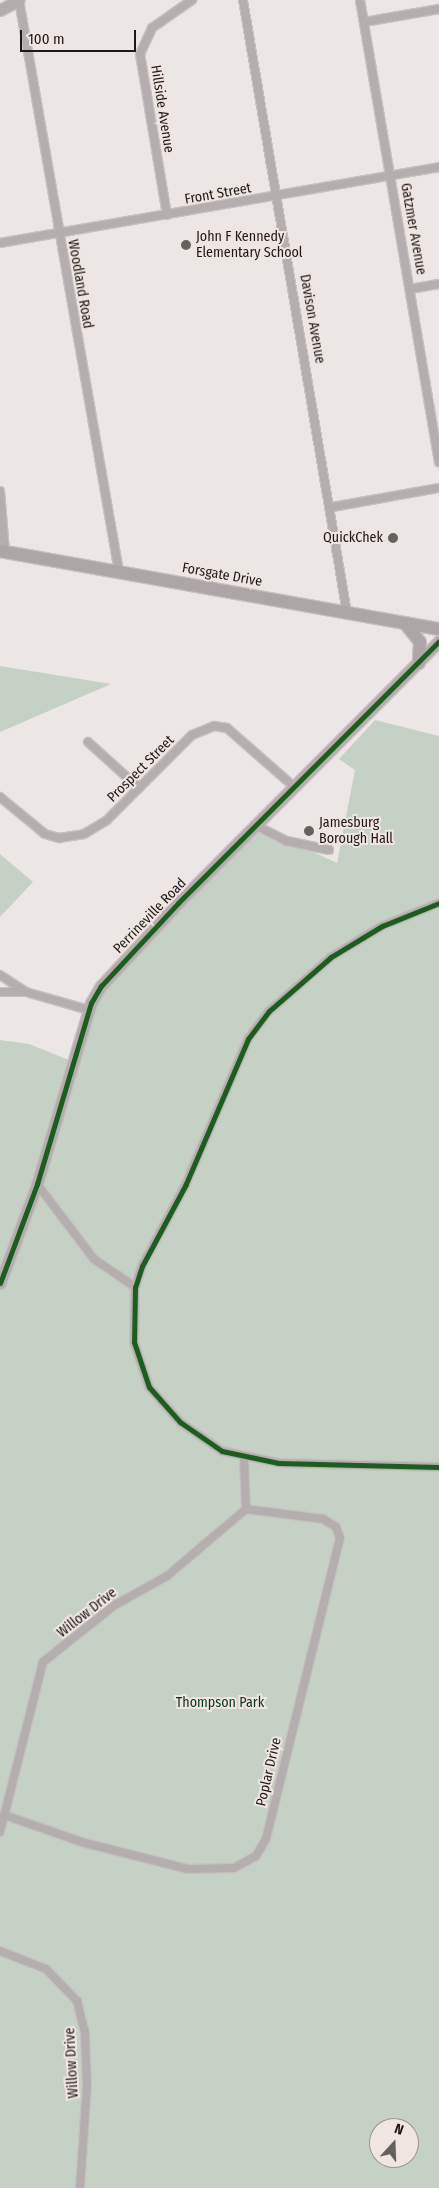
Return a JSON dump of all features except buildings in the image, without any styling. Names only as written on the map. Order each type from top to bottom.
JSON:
[{"type":"main road","name":"Forsgate Drive","points":[[2,551],[439,629]]},
{"type":"main road","points":[[404,623],[420,642],[419,663]]},
{"type":"street","points":[[0,10],[19,0]]},
{"type":"street","name":"Woodland Road","points":[[19,0],[119,572]]},
{"type":"street","name":"Hillside Avenue","points":[[167,216],[140,54],[152,28],[192,0]]},
{"type":"street","name":"Davison Avenue","points":[[243,0],[332,508],[347,613]]},
{"type":"street","name":"Gatzmer Avenue","points":[[360,0],[439,462]]},
{"type":"street","points":[[364,22],[439,9]]},
{"type":"street","name":"Front Street","points":[[0,243],[167,216],[439,168]]},
{"type":"street","points":[[410,289],[439,284]]},
{"type":"street","points":[[332,508],[439,488]]},
{"type":"street","points":[[0,492],[2,551]]},
{"type":"street","name":"Perrineville Road","points":[[0,1283],[37,1184],[89,1010],[118,964],[439,641]]},
{"type":"street","name":"Prospect Street","points":[[0,796],[34,828],[71,838],[107,820],[192,735],[214,726],[227,728],[294,786]]},
{"type":"street","points":[[88,742],[138,788]]},
{"type":"street","points":[[255,825],[287,841],[329,850]]},
{"type":"street","points":[[439,903],[360,938],[269,1011],[235,1062],[208,1136],[157,1234],[135,1287],[134,1342],[149,1388],[199,1438],[244,1459],[439,1467]]},
{"type":"street","points":[[0,975],[26,992]]},
{"type":"street","points":[[0,992],[26,992],[89,1010]]},
{"type":"street","points":[[37,1184],[94,1259],[135,1287]]},
{"type":"street","points":[[244,1459],[246,1509]]},
{"type":"street","name":"Poplar Drive","points":[[4,1816],[130,1856],[188,1869],[234,1868],[256,1856],[268,1830],[340,1538],[336,1527],[323,1519],[246,1509]]},
{"type":"street","name":"Willow Drive","points":[[0,1832],[36,1680],[48,1656],[69,1645],[115,1605],[167,1576],[246,1509]]},
{"type":"street","name":"Willow Drive","points":[[0,1951],[46,1970],[77,2001],[85,2033],[87,2085],[80,2188]]},
{"type":"green space","points":[[0,666],[111,684],[0,732]]},
{"type":"green space","name":"Thompson Park","points":[[375,720],[439,736],[439,2188],[0,2188],[0,1040],[29,1044],[74,1062],[89,1010],[255,825],[337,863],[355,770],[339,759]]},
{"type":"green space","points":[[0,854],[33,882],[0,917]]},
{"type":"cycle path","points":[[0,1283],[37,1184],[91,1003],[101,986],[178,903],[439,641]]},
{"type":"cycle path","points":[[439,903],[382,926],[331,957],[269,1011],[248,1039],[186,1184],[142,1266],[135,1287],[134,1342],[149,1387],[180,1422],[222,1451],[279,1463],[439,1467]]},
{"type":"place","name":"John F Kennedy Elementary School","points":[[186,245]]},
{"type":"place","name":"QuickChek","points":[[393,538]]},
{"type":"place","name":"Jamesburg Borough Hall","points":[[309,831]]}]
